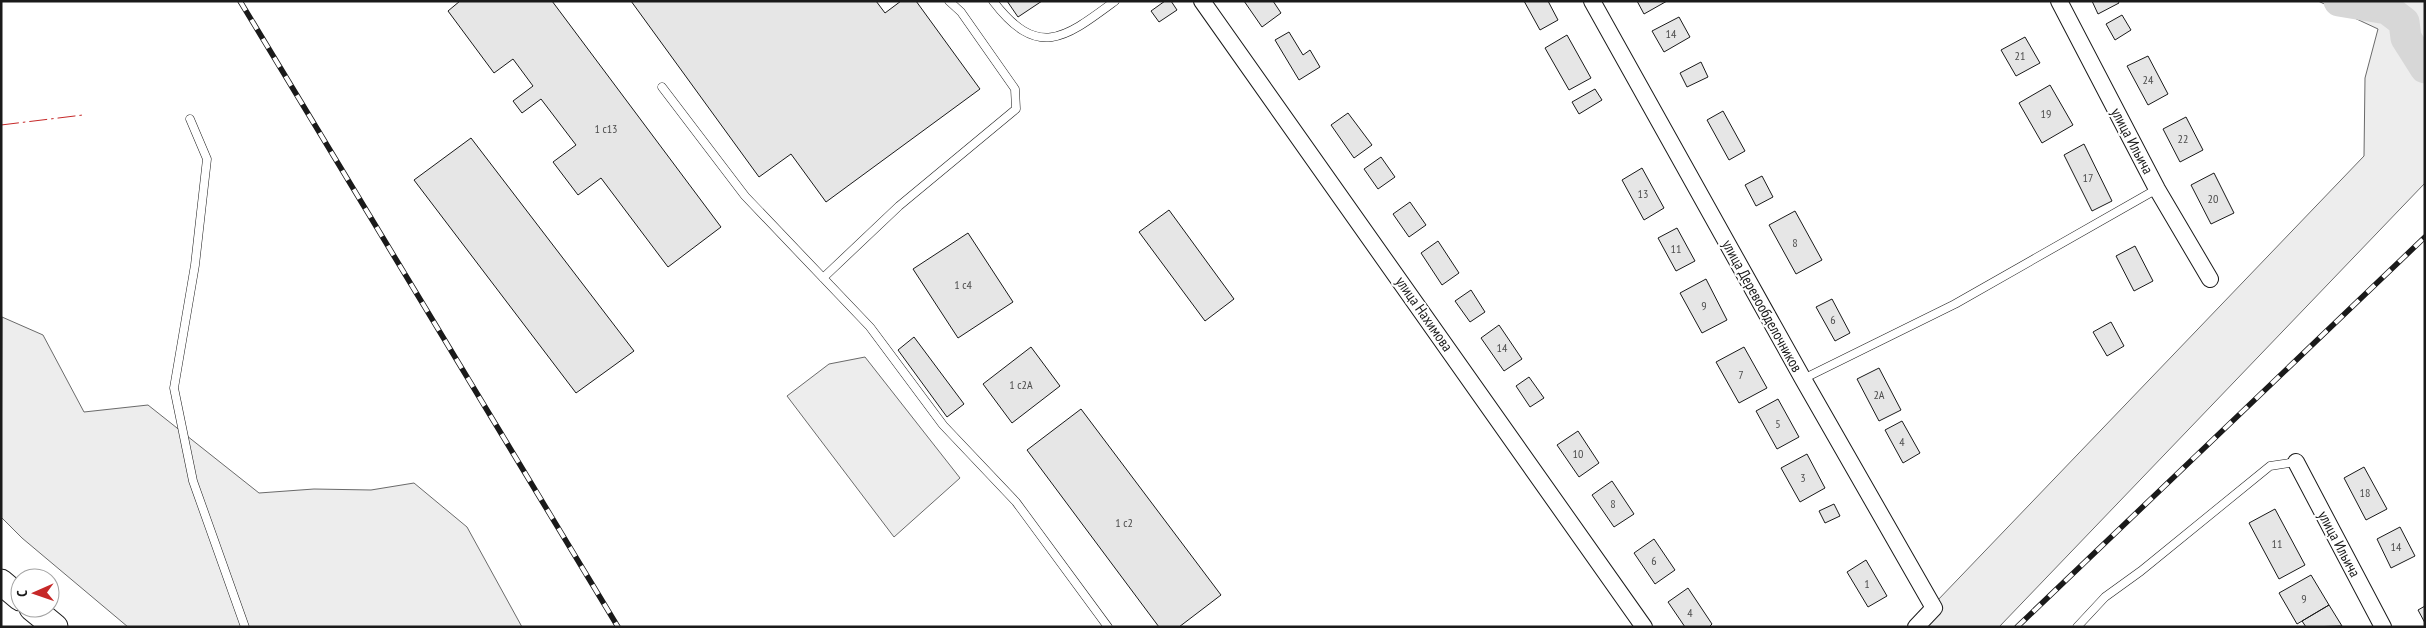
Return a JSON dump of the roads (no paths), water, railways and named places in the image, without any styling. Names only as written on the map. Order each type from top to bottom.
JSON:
[{"type":"main road","points":[[44,618],[55,627]]},
{"type":"street","name":"улица Нахимова","points":[[1202,1],[1644,627]]},
{"type":"street","name":"улица Деревообделочников","points":[[1592,1],[1803,379],[1934,608],[1916,627]]},
{"type":"street","name":"улица Ильича","points":[[2059,1],[2157,189],[2210,279]]},
{"type":"street","name":"улица Ильича","points":[[2296,462],[2383,627]]},
{"type":"lane","points":[[823,278],[899,206],[1016,109],[1014,89],[961,12],[949,1]]},
{"type":"lane","points":[[993,1],[1010,23],[1040,38],[1064,35],[1078,28],[1115,1]]},
{"type":"lane","points":[[662,87],[745,196],[870,327],[943,424],[1016,502],[1108,627]]},
{"type":"lane","points":[[190,119],[207,159],[195,265],[174,388],[193,481],[244,627]]},
{"type":"lane","points":[[1803,379],[1955,304],[2157,189]]},
{"type":"lane","points":[[2077,627],[2105,597],[2141,571],[2270,466],[2296,462]]},
{"type":"waterway","points":[[2339,1],[2387,9],[2404,22],[2406,38],[2425,68]]},
{"type":"railway","points":[[240,1],[618,627]]},
{"type":"railway","points":[[2017,627],[2425,237]]}]
